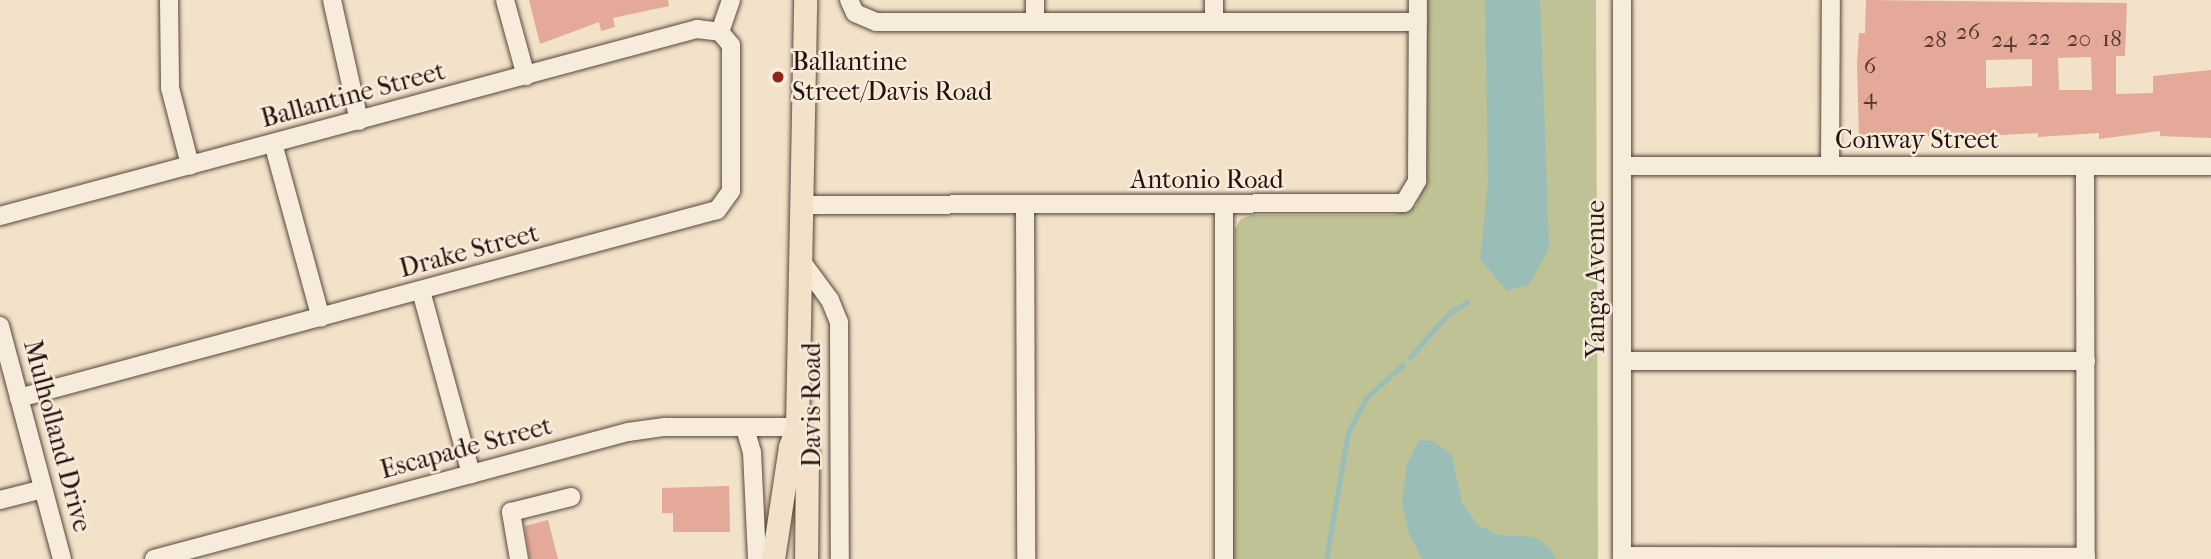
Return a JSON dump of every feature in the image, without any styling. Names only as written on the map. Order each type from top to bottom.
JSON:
[{"type":"main road","name":"Davis Road","points":[[773,559],[790,447],[797,426],[805,0]]},
{"type":"main road","name":"Davis Road","points":[[797,426],[807,454],[806,559]]},
{"type":"street","points":[[169,0],[170,88],[190,165]]},
{"type":"street","points":[[332,0],[359,121]]},
{"type":"street","points":[[505,0],[526,76]]},
{"type":"street","points":[[720,32],[731,0]]},
{"type":"street","points":[[1035,0],[1035,22]]},
{"type":"street","points":[[1214,0],[1214,22]]},
{"type":"street","name":"Antonio Road","points":[[803,205],[1387,206],[1409,198],[1418,181],[1418,0]]},
{"type":"street","name":"Yanga Avenue","points":[[1622,0],[1622,557]]},
{"type":"street","points":[[1830,166],[1831,0]]},
{"type":"street","points":[[852,7],[876,22],[1418,22]]},
{"type":"street","name":"Ballantine Street","points":[[0,216],[697,30],[720,32]]},
{"type":"street","name":"Drake Street","points":[[19,398],[421,291],[723,206],[731,191],[731,51],[720,32]]},
{"type":"street","points":[[273,143],[321,318]]},
{"type":"street","name":"Conway Street","points":[[1622,166],[2211,166]]},
{"type":"street","points":[[1622,557],[2086,558],[2085,167]]},
{"type":"street","points":[[1026,206],[1026,559]]},
{"type":"street","points":[[1224,206],[1224,559]]},
{"type":"street","name":"Davis Road","points":[[802,262],[830,300],[839,322],[840,559]]},
{"type":"street","points":[[421,291],[471,474]]},
{"type":"street","name":"Mulholland Drive","points":[[0,326],[62,559]]},
{"type":"street","points":[[1622,361],[2086,361]]},
{"type":"street","name":"Escapade Street","points":[[154,559],[649,428],[797,426]]},
{"type":"street","points":[[745,428],[752,452],[758,559]]},
{"type":"street","points":[[0,500],[43,489]]},
{"type":"street","points":[[519,559],[512,512],[571,497]]},
{"type":"green space","points":[[1427,0],[1596,0],[1598,559],[1233,559],[1235,229],[1241,219],[1252,215],[1393,215],[1416,206],[1427,179]]},
{"type":"water","points":[[1485,0],[1540,0],[1549,248],[1530,284],[1507,291],[1480,259],[1488,182]]},
{"type":"water","points":[[1419,440],[1434,441],[1452,456],[1462,503],[1478,525],[1498,535],[1534,537],[1549,547],[1556,559],[1422,559],[1409,533],[1402,502],[1407,465]]},
{"type":"building","points":[[529,0],[668,0],[669,6],[613,18],[615,27],[601,31],[599,22],[540,44]]},
{"type":"building","points":[[1866,0],[2127,3],[2125,56],[2116,56],[2116,94],[2153,93],[2153,76],[2211,70],[2211,138],[2160,136],[2160,131],[2099,139],[2099,133],[2038,137],[2038,133],[1963,137],[1962,133],[1938,132],[1938,136],[1914,136],[1914,141],[1863,141],[1859,138],[1857,64],[1859,33],[1865,33]],"holes":[[[2091,57],[2092,90],[2059,90],[2058,58]],[[2032,59],[2032,86],[1986,88],[1986,60]]]},
{"type":"building","points":[[729,486],[730,532],[673,532],[673,513],[662,513],[662,488]]},
{"type":"building","points":[[548,520],[558,559],[530,559],[525,526]]},
{"type":"waterway","points":[[1409,358],[1449,313],[1467,302]]},
{"type":"waterway","points":[[1326,559],[1348,432],[1366,398],[1402,365]]},
{"type":"place","name":"Ballantine Street/Davis Road","points":[[778,77]]}]
